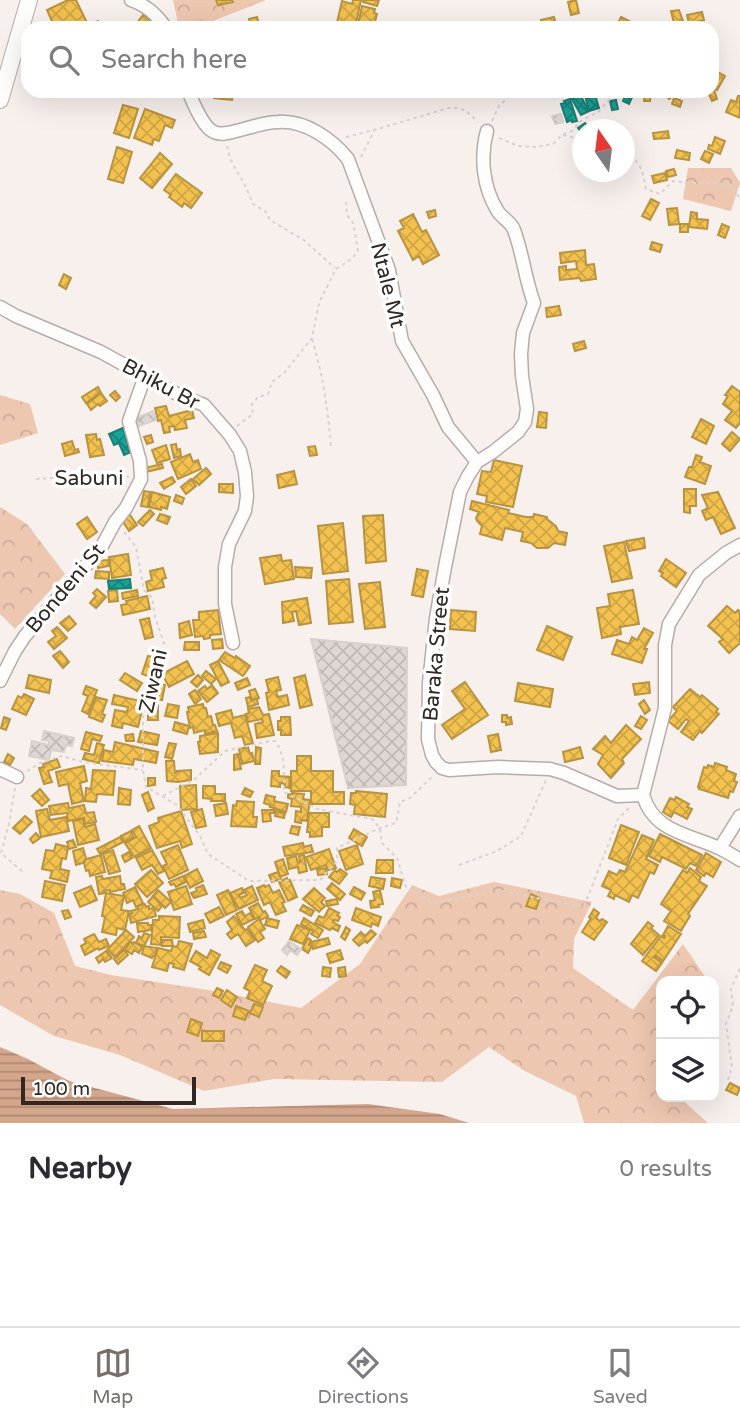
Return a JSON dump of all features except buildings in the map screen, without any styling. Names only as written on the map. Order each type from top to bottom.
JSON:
[{"type":"street","points":[[23,21],[29,0]]},
{"type":"street","points":[[131,0],[154,12],[161,21]]},
{"type":"street","points":[[0,100],[21,28]]},
{"type":"street","points":[[192,98],[207,128],[224,134]]},
{"type":"street","name":"Ntale Mt","points":[[224,134],[278,122],[298,123],[329,141],[348,159],[388,270],[402,341],[433,395],[447,426],[477,462]]},
{"type":"street","points":[[477,462],[493,453],[518,432],[525,422],[527,410],[521,354],[523,333],[534,303],[513,225],[498,214],[491,200],[483,158],[487,131]]},
{"type":"street","name":"Bhiku Br","points":[[0,307],[101,352],[177,394],[204,405],[230,435],[240,451],[247,496],[245,511],[229,544],[225,567],[225,604],[233,643]]},
{"type":"street","points":[[141,478],[140,461],[129,421],[145,376]]},
{"type":"street","name":"Baraka Street","points":[[442,768],[432,755],[428,739],[429,683],[436,618],[460,492],[477,462]]},
{"type":"street","name":"Bondeni St","points":[[0,681],[25,636],[101,548],[141,478]]},
{"type":"street","points":[[740,545],[699,575],[669,624],[665,645],[665,708],[643,795],[646,807],[666,826],[720,848],[740,860]]},
{"type":"street","points":[[442,768],[457,771],[498,768],[550,769],[617,796],[643,795]]},
{"type":"street","points":[[0,769],[17,777]]},
{"type":"street","points":[[720,848],[740,816]]},
{"type":"path","points":[[487,131],[499,106],[508,98]]},
{"type":"path","points":[[329,141],[374,131],[385,125],[449,108],[459,108],[468,112],[487,131],[501,139],[518,146],[536,147],[553,144],[581,121],[598,112],[611,98]]},
{"type":"path","points":[[354,170],[374,131]]},
{"type":"path","points":[[224,134],[230,159],[253,204],[265,212],[270,220],[305,241],[336,269]]},
{"type":"path","points":[[562,135],[572,137]]},
{"type":"path","points":[[635,158],[643,174],[646,189],[660,194],[673,181],[728,184],[740,198]]},
{"type":"path","points":[[331,447],[322,374],[312,338],[319,303],[336,269],[353,258],[358,250],[353,223],[346,215],[346,203],[360,193]]},
{"type":"path","points":[[230,435],[239,423],[253,414],[252,404],[258,397],[268,394],[272,382],[285,372],[312,338]]},
{"type":"path","name":"Sabuni","points":[[36,479],[99,475],[141,478]]},
{"type":"path","name":"Ziwani","points":[[115,523],[136,547],[144,590],[152,598],[164,643],[158,677],[143,716],[144,770]]},
{"type":"path","points":[[162,796],[195,779],[225,751],[275,741],[279,745],[284,765],[285,792],[317,809],[372,820],[380,828],[382,843],[397,858],[406,887],[433,903],[497,890],[584,907],[618,819],[643,795]]},
{"type":"path","points":[[24,873],[1,853],[17,777],[40,763],[62,756],[83,762],[144,770],[146,788],[177,805],[200,835],[208,853],[249,881],[320,880],[337,861],[337,848],[396,823],[400,802],[410,798],[442,768]]},
{"type":"path","points":[[459,865],[498,850],[521,836],[550,769]]},
{"type":"path","points":[[729,1080],[732,1067],[726,1024],[733,1006],[731,989],[740,968]]},
{"type":"green space","points":[[173,0],[266,0],[213,21],[178,21]]},
{"type":"green space","points":[[688,168],[731,168],[740,183],[731,211],[683,199]]},
{"type":"green space","points":[[0,395],[30,404],[38,433],[0,445]]},
{"type":"green space","points":[[0,507],[27,524],[65,574],[15,629],[0,614]]},
{"type":"green space","points":[[494,882],[592,902],[574,939],[573,968],[633,1010],[656,980],[656,1102],[685,1102],[708,1123],[584,1123],[576,1096],[523,1070],[489,1047],[442,1082],[274,1079],[204,1091],[120,1055],[54,1036],[0,1005],[0,890],[20,894],[54,913],[75,966],[111,975],[301,1008],[360,964],[412,885],[439,896]]},
{"type":"green space","points":[[683,944],[705,976],[659,976]]},
{"type":"shaded area","points":[[0,1047],[69,1081],[173,1109],[368,1104],[440,1114],[469,1123],[0,1123]]}]
